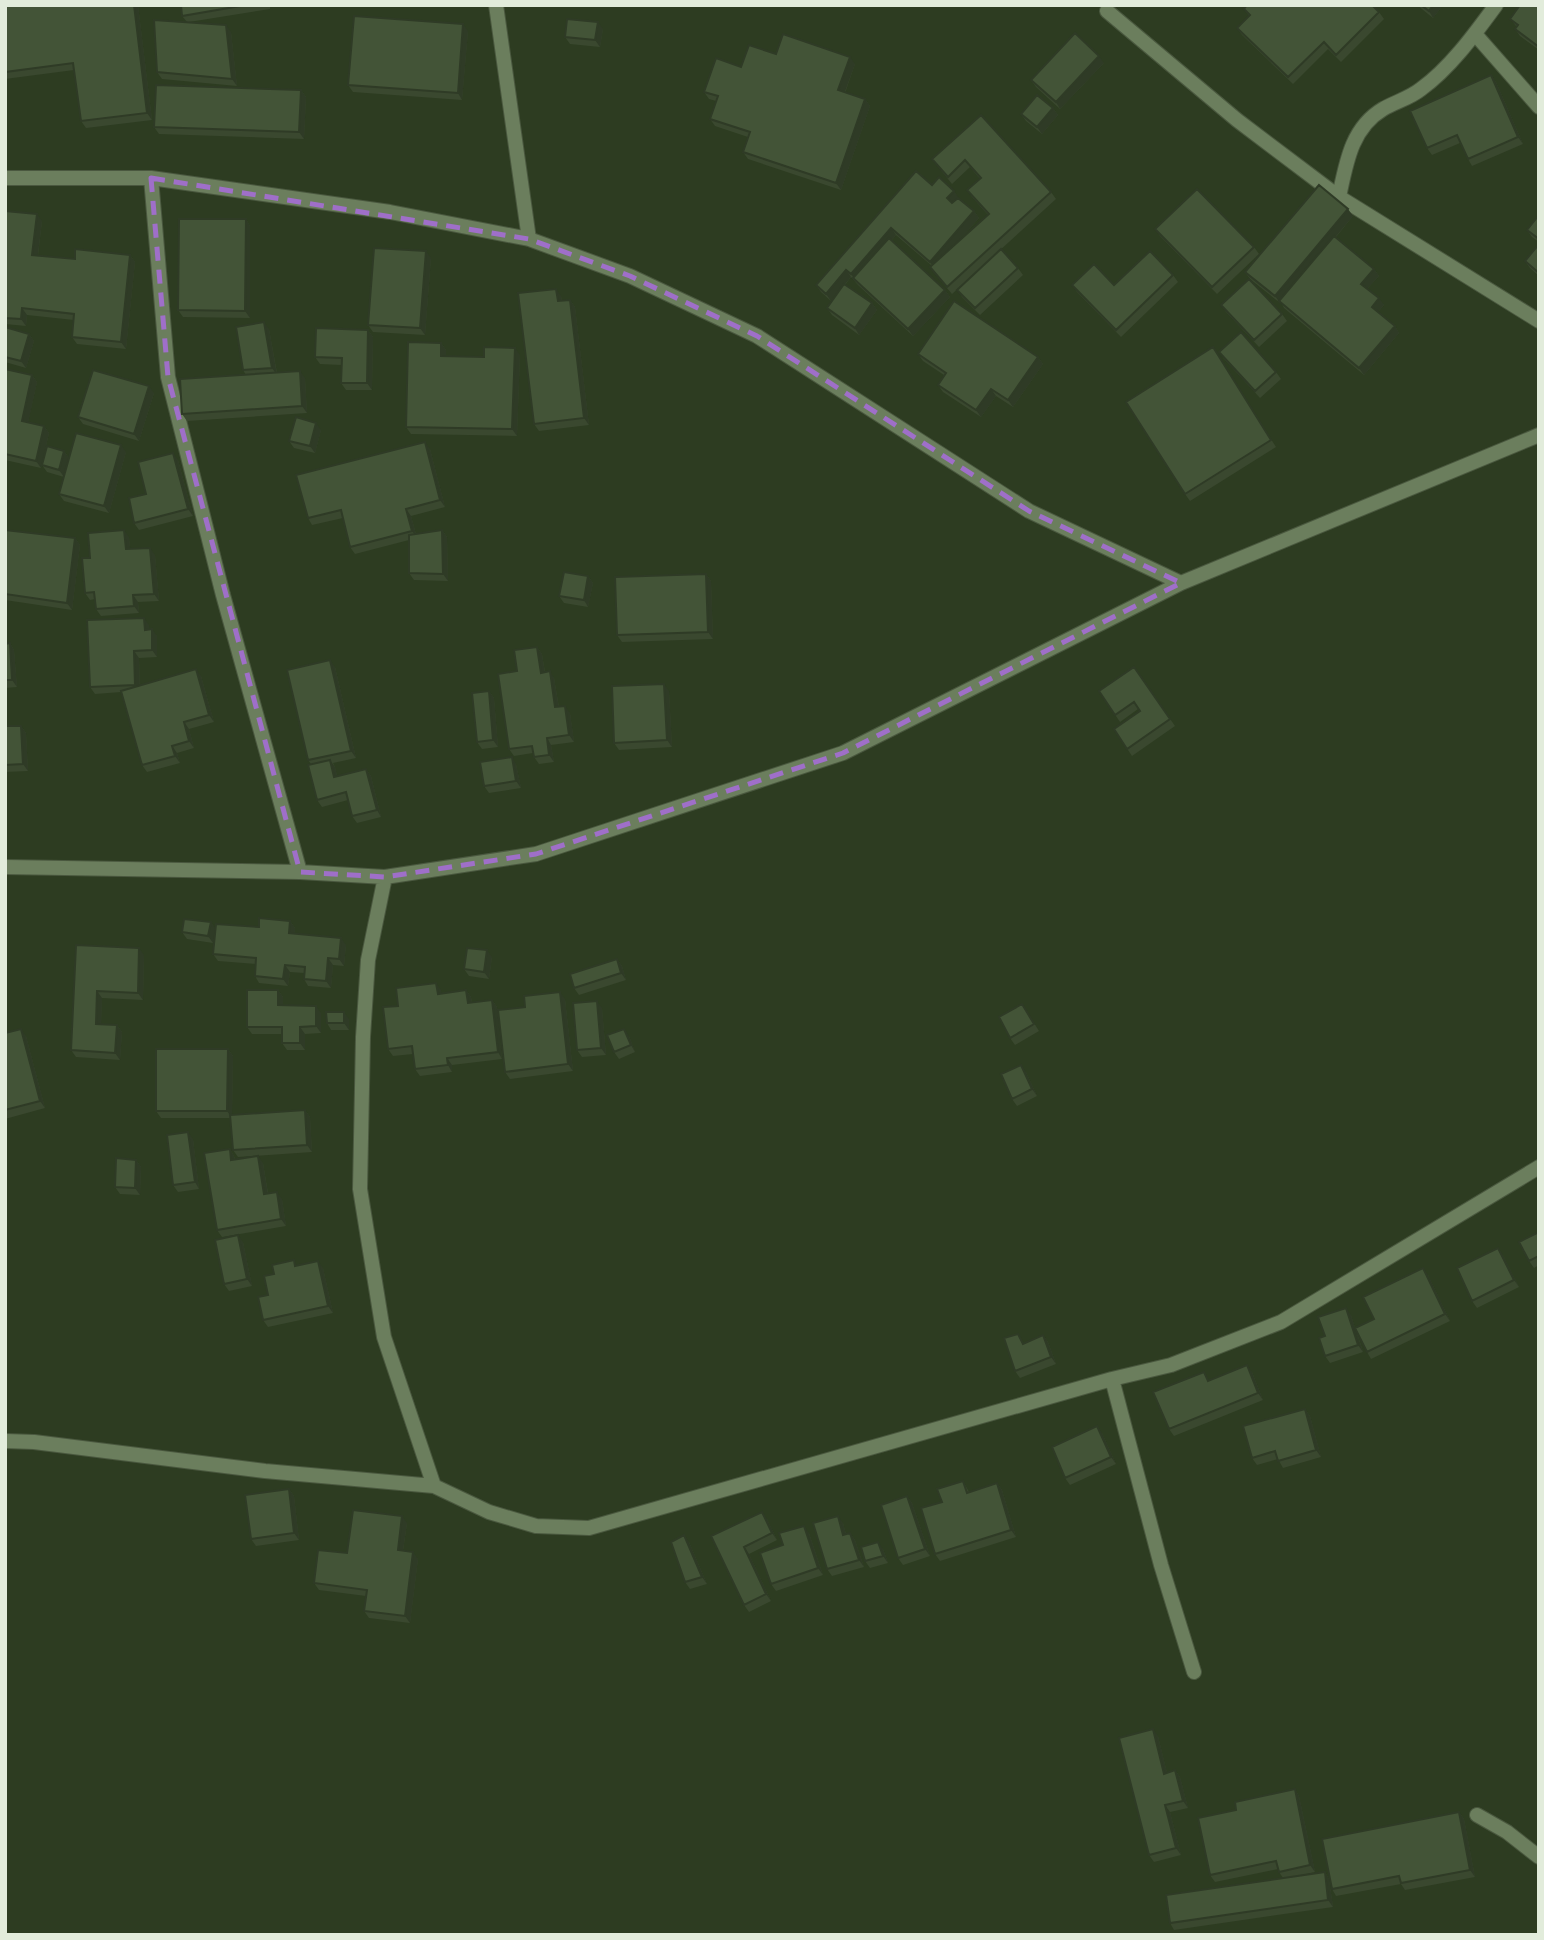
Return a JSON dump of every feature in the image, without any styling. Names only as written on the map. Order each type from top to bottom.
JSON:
[{"type":"street","points":[[496,5],[529,239]]},
{"type":"street","points":[[1339,197],[1348,153],[1360,130],[1381,110],[1420,90],[1475,34],[1496,5]]},
{"type":"street","points":[[1107,11],[1237,120],[1339,197],[1539,321]]},
{"type":"street","points":[[1475,34],[1539,107]]},
{"type":"street","points":[[5,178],[151,178],[390,212],[529,239],[630,276],[757,336],[1029,511],[1181,583]]},
{"type":"street","points":[[151,178],[168,377],[223,595],[300,872]]},
{"type":"street","points":[[5,867],[300,872],[385,877],[536,854],[843,753],[1181,583],[1539,435]]},
{"type":"street","points":[[385,877],[367,973],[360,1189],[384,1337],[433,1486]]},
{"type":"street","points":[[5,1441],[34,1442],[265,1471],[433,1486],[489,1512],[536,1527],[589,1528],[1112,1379],[1171,1365],[1281,1322],[1539,1167]]},
{"type":"street","points":[[1112,1379],[1161,1565],[1194,1672]]},
{"type":"street","points":[[1477,1815],[1507,1832],[1539,1857]]},
{"type":"highlighted area","points":[[151,178],[529,239],[630,276],[757,336],[1029,511],[1181,583],[843,753],[536,854],[385,877],[300,872],[168,377]]},
{"type":"building","points":[[5,5],[134,5],[147,113],[81,121],[73,63],[5,72]]},
{"type":"building","points":[[181,5],[246,5],[182,16]]},
{"type":"building","points":[[1247,5],[1372,5],[1379,12],[1336,55],[1324,42],[1288,77],[1237,28],[1250,15],[1244,9]]},
{"type":"building","points":[[1421,5],[1433,5],[1429,11]]},
{"type":"building","points":[[1520,5],[1539,5],[1539,47],[1515,29],[1518,25],[1510,19]]},
{"type":"building","points":[[354,16],[463,24],[458,93],[348,85]]},
{"type":"building","points":[[567,19],[598,22],[595,40],[565,37]]},
{"type":"building","points":[[154,20],[226,25],[232,79],[157,72]]},
{"type":"building","points":[[1075,33],[1099,56],[1056,102],[1031,80]]},
{"type":"building","points":[[783,34],[850,57],[838,90],[865,99],[836,183],[743,152],[750,132],[710,119],[718,96],[704,92],[716,58],[741,67],[749,45],[776,54]]},
{"type":"building","points":[[1491,75],[1518,137],[1468,159],[1457,135],[1427,148],[1410,111]]},
{"type":"building","points":[[156,85],[301,90],[299,132],[154,127]]},
{"type":"building","points":[[1037,95],[1053,108],[1037,127],[1021,114]]},
{"type":"building","points":[[981,115],[1051,192],[947,287],[930,267],[989,214],[967,190],[981,178],[965,160],[948,177],[932,159]]},
{"type":"building","points":[[916,171],[932,185],[939,177],[954,191],[947,198],[952,203],[958,198],[974,211],[930,262],[891,228],[851,274],[846,270],[826,294],[816,285]]},
{"type":"building","points":[[1319,185],[1348,209],[1275,296],[1245,272]]},
{"type":"building","points":[[1197,189],[1254,247],[1212,287],[1155,229]]},
{"type":"building","points":[[5,211],[37,214],[32,255],[75,259],[75,249],[130,255],[121,342],[72,337],[74,314],[22,308],[21,319],[5,318]]},
{"type":"building","points":[[1539,215],[1539,239],[1527,230]]},
{"type":"building","points":[[179,219],[246,219],[245,311],[178,310]]},
{"type":"building","points":[[1334,236],[1374,269],[1361,284],[1379,298],[1372,307],[1395,326],[1359,368],[1279,301]]},
{"type":"building","points":[[889,238],[945,290],[908,329],[853,278]]},
{"type":"building","points":[[1539,244],[1539,273],[1525,261]]},
{"type":"building","points":[[374,248],[426,251],[420,328],[368,325]]},
{"type":"building","points":[[1001,249],[1018,268],[975,308],[957,290]]},
{"type":"building","points":[[1150,251],[1173,275],[1116,330],[1072,285],[1094,264],[1114,285]]},
{"type":"building","points":[[1249,279],[1282,314],[1254,340],[1221,305]]},
{"type":"building","points":[[844,284],[872,303],[855,328],[827,308]]},
{"type":"building","points":[[556,289],[558,301],[570,300],[584,418],[534,424],[518,293]]},
{"type":"building","points":[[954,301],[1038,357],[1008,400],[991,389],[976,410],[938,385],[946,373],[918,354]]},
{"type":"building","points":[[264,322],[272,368],[243,370],[236,327]]},
{"type":"building","points":[[5,327],[29,334],[21,361],[5,357]]},
{"type":"building","points":[[316,328],[368,330],[367,383],[341,383],[342,358],[315,357]]},
{"type":"building","points":[[1241,332],[1276,372],[1255,391],[1219,352]]},
{"type":"building","points":[[408,342],[441,343],[441,356],[484,357],[484,347],[515,348],[512,429],[406,427]]},
{"type":"building","points":[[1213,347],[1271,440],[1185,494],[1126,402]]},
{"type":"building","points":[[5,369],[32,375],[22,421],[44,426],[36,461],[5,454]]},
{"type":"building","points":[[93,370],[149,386],[134,434],[78,417]]},
{"type":"building","points":[[300,371],[302,406],[182,414],[180,379]]},
{"type":"building","points":[[296,417],[316,423],[310,446],[289,441]]},
{"type":"building","points":[[76,433],[121,445],[104,506],[59,494]]},
{"type":"building","points":[[425,442],[440,500],[406,509],[412,531],[350,547],[341,510],[308,518],[296,475]]},
{"type":"building","points":[[47,446],[64,451],[59,470],[42,465]]},
{"type":"building","points":[[173,453],[188,509],[134,523],[129,498],[146,494],[138,462]]},
{"type":"building","points":[[5,530],[75,538],[67,603],[5,594]]},
{"type":"building","points":[[124,530],[126,549],[150,548],[154,594],[133,595],[134,606],[96,609],[94,592],[85,593],[82,558],[90,558],[88,533]]},
{"type":"building","points":[[442,530],[443,574],[409,573],[409,535]]},
{"type":"building","points":[[564,572],[588,576],[584,600],[559,596]]},
{"type":"building","points":[[706,574],[708,632],[617,635],[615,577]]},
{"type":"building","points":[[144,618],[145,630],[152,629],[152,650],[134,651],[135,685],[90,687],[87,620]]},
{"type":"building","points":[[10,643],[12,680],[5,680],[5,644]]},
{"type":"building","points":[[537,647],[541,673],[550,671],[555,707],[565,706],[569,735],[547,738],[549,755],[534,757],[532,746],[509,749],[498,674],[517,671],[514,650]]},
{"type":"building","points":[[330,660],[351,751],[308,760],[287,670]]},
{"type":"building","points":[[1134,667],[1170,719],[1127,749],[1114,729],[1140,711],[1134,702],[1115,715],[1099,691]]},
{"type":"building","points":[[196,669],[209,715],[184,722],[189,741],[172,746],[175,756],[142,765],[121,691]]},
{"type":"building","points":[[664,684],[667,740],[614,743],[612,686]]},
{"type":"building","points":[[489,691],[493,740],[477,742],[472,693]]},
{"type":"building","points":[[5,726],[21,726],[23,764],[5,765]]},
{"type":"building","points":[[512,757],[516,781],[484,786],[480,762]]},
{"type":"building","points":[[330,760],[334,777],[366,769],[377,810],[352,816],[346,792],[317,800],[308,765]]},
{"type":"building","points":[[259,918],[290,921],[289,933],[341,938],[339,959],[328,958],[326,981],[304,979],[305,967],[285,965],[283,979],[255,976],[256,958],[213,954],[216,924],[259,927]]},
{"type":"building","points":[[184,919],[211,922],[208,936],[182,932]]},
{"type":"building","points":[[76,945],[139,948],[138,993],[97,991],[96,1024],[117,1025],[115,1053],[71,1050]]},
{"type":"building","points":[[467,948],[487,950],[484,972],[464,969]]},
{"type":"building","points":[[617,959],[621,973],[574,988],[570,974]]},
{"type":"building","points":[[436,983],[438,994],[466,990],[468,1003],[492,1000],[498,1052],[447,1058],[448,1065],[415,1069],[412,1046],[388,1049],[383,1007],[398,1006],[396,988]]},
{"type":"building","points":[[247,990],[278,990],[278,1005],[316,1006],[316,1026],[300,1027],[300,1043],[282,1043],[282,1027],[247,1027]]},
{"type":"building","points":[[560,992],[568,1064],[505,1072],[498,1010],[525,1007],[524,996]]},
{"type":"building","points":[[597,1001],[601,1048],[577,1050],[573,1003]]},
{"type":"building","points":[[1022,1004],[1034,1024],[1010,1038],[999,1017]]},
{"type":"building","points":[[326,1012],[344,1012],[344,1023],[327,1023]]},
{"type":"building","points":[[21,1029],[40,1101],[5,1110],[5,1033]]},
{"type":"building","points":[[624,1029],[631,1045],[614,1052],[607,1035]]},
{"type":"building","points":[[156,1049],[228,1049],[227,1111],[156,1111]]},
{"type":"building","points":[[1021,1065],[1032,1089],[1012,1099],[1001,1074]]},
{"type":"building","points":[[305,1110],[307,1145],[233,1150],[230,1115]]},
{"type":"building","points":[[188,1132],[195,1182],[173,1185],[167,1135]]},
{"type":"building","points":[[230,1149],[231,1160],[258,1156],[264,1194],[277,1192],[281,1219],[217,1230],[204,1153]]},
{"type":"building","points":[[116,1158],[136,1160],[135,1188],[115,1187]]},
{"type":"building","points":[[1539,1232],[1539,1256],[1529,1261],[1519,1242]]},
{"type":"building","points":[[238,1235],[247,1279],[224,1284],[215,1240]]},
{"type":"building","points":[[1498,1248],[1514,1280],[1472,1301],[1457,1268]]},
{"type":"building","points":[[294,1260],[295,1266],[318,1261],[328,1306],[263,1320],[258,1297],[268,1295],[264,1276],[274,1274],[272,1265]]},
{"type":"building","points":[[1423,1268],[1445,1314],[1367,1352],[1355,1328],[1374,1319],[1363,1297]]},
{"type":"building","points":[[1346,1308],[1358,1345],[1325,1356],[1319,1338],[1325,1336],[1318,1317]]},
{"type":"building","points":[[1018,1334],[1023,1344],[1043,1335],[1051,1357],[1015,1371],[1004,1338]]},
{"type":"building","points":[[1247,1365],[1258,1393],[1169,1429],[1153,1392],[1204,1372],[1208,1381]]},
{"type":"building","points":[[1305,1409],[1316,1450],[1278,1461],[1275,1451],[1252,1458],[1243,1426]]},
{"type":"building","points":[[1097,1426],[1111,1457],[1065,1478],[1052,1447]]},
{"type":"building","points":[[963,1481],[967,1493],[997,1483],[1011,1530],[935,1554],[921,1508],[942,1502],[937,1489]]},
{"type":"building","points":[[289,1489],[294,1533],[251,1539],[245,1495]]},
{"type":"building","points":[[907,1496],[925,1549],[898,1558],[881,1505]]},
{"type":"building","points":[[353,1510],[402,1516],[398,1550],[413,1552],[405,1616],[364,1611],[367,1590],[314,1583],[318,1550],[347,1553]]},
{"type":"building","points":[[762,1512],[772,1533],[744,1547],[766,1594],[744,1605],[711,1536]]},
{"type":"building","points":[[838,1516],[843,1535],[850,1533],[859,1560],[827,1569],[813,1523]]},
{"type":"building","points":[[804,1526],[818,1568],[771,1584],[760,1553],[783,1545],[779,1533]]},
{"type":"building","points":[[684,1535],[702,1577],[685,1582],[671,1542]]},
{"type":"building","points":[[878,1542],[883,1556],[865,1561],[861,1547]]},
{"type":"building","points":[[1153,1729],[1164,1774],[1175,1770],[1183,1801],[1165,1805],[1176,1848],[1149,1855],[1119,1738]]},
{"type":"building","points":[[1295,1789],[1310,1865],[1279,1872],[1276,1861],[1210,1875],[1198,1818],[1236,1810],[1235,1802]]},
{"type":"building","points":[[1459,1812],[1470,1870],[1401,1883],[1399,1876],[1332,1889],[1322,1839]]},
{"type":"building","points":[[1325,1872],[1328,1900],[1170,1923],[1166,1895]]}]
